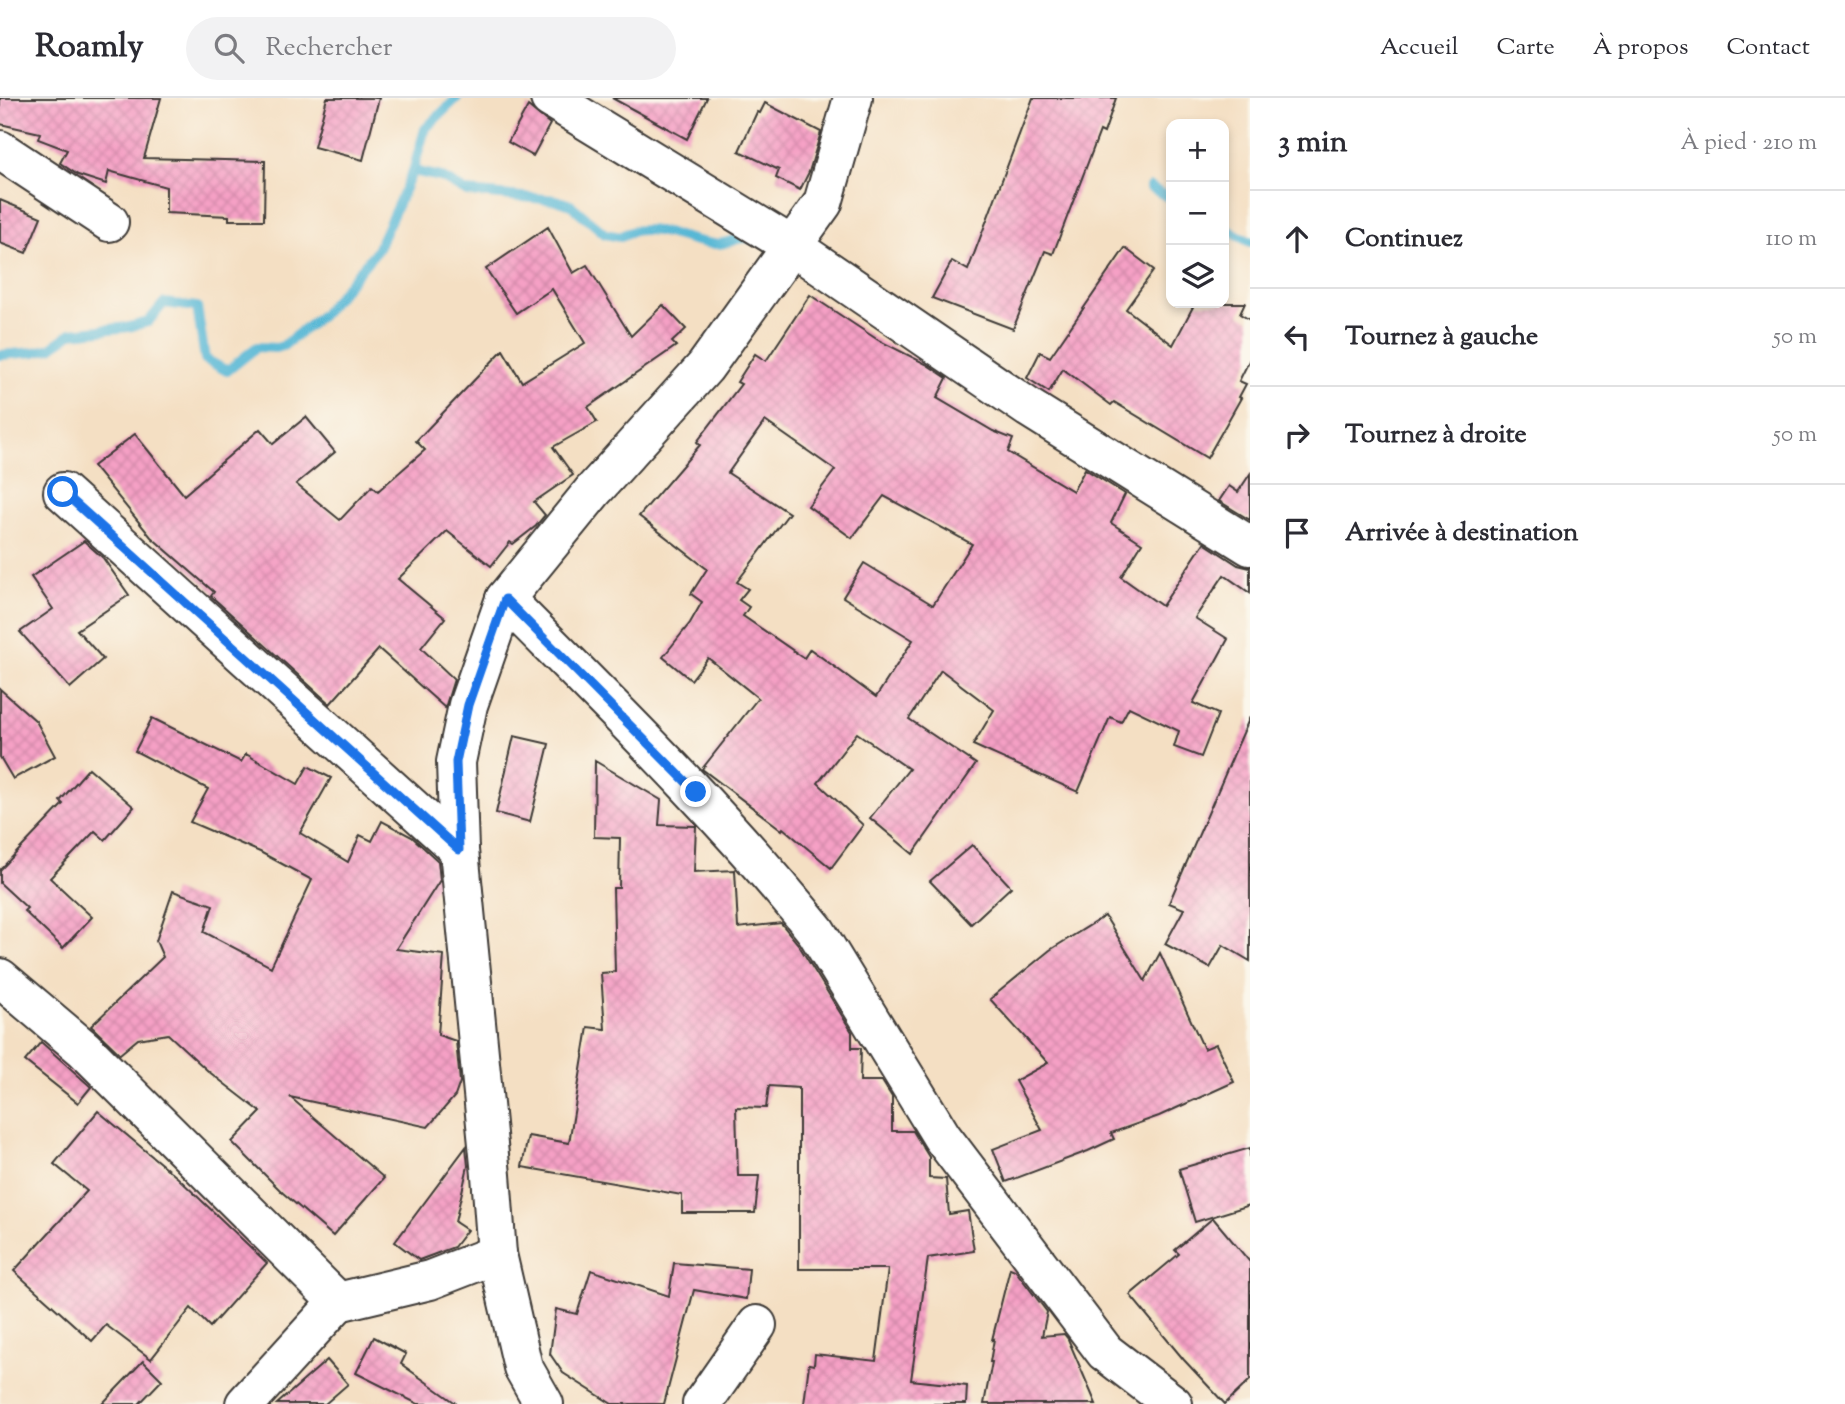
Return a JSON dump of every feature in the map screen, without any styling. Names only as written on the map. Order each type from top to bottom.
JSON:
[{"type":"street","points":[[550,98],[792,246],[1029,408],[1250,546]]},
{"type":"street","points":[[544,1404],[523,1367],[497,1254],[459,850],[456,762],[468,705],[505,599],[593,491],[705,367],[822,203],[853,98]]},
{"type":"street","points":[[0,150],[109,222]]},
{"type":"street","points":[[63,492],[459,850]]},
{"type":"street","points":[[505,599],[696,792],[798,909],[816,931],[942,1137],[1105,1352],[1173,1404]]},
{"type":"street","points":[[0,978],[84,1049],[338,1302]]},
{"type":"street","points":[[245,1404],[338,1302],[430,1280],[497,1254]]},
{"type":"street","points":[[702,1404],[757,1325]]},
{"type":"building","points":[[0,98],[161,98],[144,158],[265,161],[264,220],[229,220],[229,216],[166,213],[166,187],[109,171],[106,184],[78,175],[60,163],[67,150],[38,139],[40,133],[0,124]]},
{"type":"building","points":[[327,98],[379,98],[363,160],[314,147]]},
{"type":"building","points":[[612,98],[707,98],[687,139]]},
{"type":"building","points":[[1033,98],[1116,98],[1104,133],[1100,131],[1053,254],[1045,251],[1013,329],[932,298],[952,261],[968,270]]},
{"type":"building","points":[[765,103],[821,132],[809,172],[800,190],[776,178],[779,170],[739,151],[757,112],[760,113]]},
{"type":"building","points":[[528,106],[550,124],[533,156],[508,142]]},
{"type":"building","points":[[0,200],[41,217],[26,253],[0,243]]},
{"type":"building","points":[[548,227],[573,273],[587,265],[631,336],[663,305],[686,329],[672,342],[676,346],[588,407],[597,422],[553,447],[573,475],[534,502],[545,515],[536,526],[513,544],[510,542],[491,566],[447,531],[398,579],[445,618],[421,648],[454,679],[445,708],[379,649],[330,704],[211,596],[214,592],[151,537],[93,466],[135,434],[184,495],[260,429],[273,444],[306,417],[335,452],[296,484],[340,520],[372,486],[378,491],[425,450],[416,441],[503,350],[522,382],[585,343],[552,289],[516,313],[486,269]]},
{"type":"building","points":[[1125,248],[1154,270],[1126,309],[1173,345],[1192,308],[1229,308],[1229,303],[1245,303],[1240,314],[1250,320],[1250,359],[1239,381],[1246,384],[1239,397],[1241,398],[1207,458],[1114,402],[1111,405],[1063,369],[1049,392],[1027,378],[1040,352],[1050,357]]},
{"type":"building","points":[[810,295],[878,340],[926,364],[947,378],[937,398],[993,431],[1013,439],[1008,452],[1073,491],[1085,469],[1125,494],[1111,523],[1142,543],[1121,577],[1162,606],[1204,543],[1238,565],[1250,568],[1250,593],[1224,575],[1195,618],[1228,639],[1193,703],[1218,714],[1201,757],[1174,747],[1179,731],[1129,707],[1121,722],[1110,717],[1078,792],[973,745],[994,710],[941,670],[909,719],[976,764],[913,854],[870,818],[909,769],[857,733],[818,783],[863,825],[831,868],[783,828],[782,830],[702,769],[758,698],[708,658],[691,680],[663,657],[690,623],[702,602],[691,594],[707,569],[639,516],[700,445],[697,442],[741,384],[737,382],[755,354],[766,361]],"holes":[[[765,421],[835,470],[808,506],[852,538],[884,496],[972,544],[933,605],[864,563],[843,597],[913,640],[876,697],[810,649],[804,658],[743,616],[749,607],[739,600],[748,589],[737,582],[789,513],[728,473]]]},
{"type":"building","points":[[1250,474],[1250,520],[1219,501],[1229,486],[1238,492]]},
{"type":"building","points":[[84,541],[103,558],[129,595],[77,630],[103,659],[70,688],[20,632],[53,609],[31,577]]},
{"type":"building","points":[[0,689],[36,721],[55,756],[13,779],[0,757]]},
{"type":"building","points":[[1250,717],[1250,961],[1223,945],[1210,968],[1165,944],[1184,909],[1169,903]]},
{"type":"building","points":[[152,718],[241,762],[246,754],[298,784],[308,766],[331,778],[300,833],[348,862],[360,835],[372,841],[382,821],[412,837],[438,861],[440,880],[396,949],[444,955],[438,1035],[456,1041],[460,1082],[455,1096],[428,1127],[290,1097],[384,1178],[333,1236],[283,1193],[232,1142],[261,1112],[208,1071],[168,1034],[138,1039],[120,1054],[91,1026],[163,957],[156,941],[173,891],[213,905],[204,932],[271,967],[312,880],[260,852],[190,822],[208,789],[135,751]]},
{"type":"building","points":[[514,736],[549,744],[530,822],[496,813]]},
{"type":"building","points":[[595,761],[661,800],[659,825],[696,826],[694,872],[735,870],[738,928],[781,923],[798,944],[852,1032],[852,1048],[861,1048],[860,1081],[882,1081],[892,1097],[892,1131],[913,1131],[929,1157],[929,1178],[946,1179],[949,1214],[968,1211],[974,1251],[928,1258],[911,1380],[967,1386],[966,1404],[804,1404],[809,1364],[814,1365],[815,1354],[876,1361],[888,1269],[799,1269],[799,1088],[769,1086],[766,1108],[736,1107],[738,1176],[759,1176],[755,1213],[682,1213],[682,1195],[522,1167],[528,1136],[569,1143],[588,1027],[605,1029],[601,973],[615,972],[613,888],[619,888],[620,838],[594,837]]},
{"type":"building","points":[[89,768],[134,807],[105,840],[95,831],[50,878],[92,917],[63,948],[24,911],[27,908],[0,883],[0,870],[63,804],[60,801]]},
{"type":"building","points":[[972,845],[1011,887],[971,924],[930,881]]},
{"type":"building","points":[[1105,916],[1145,981],[1160,953],[1204,1049],[1216,1044],[1234,1082],[1159,1116],[1111,1133],[1114,1139],[1088,1151],[1006,1182],[993,1149],[1042,1130],[1015,1081],[1048,1063],[990,999],[1050,950]]},
{"type":"building","points":[[41,1042],[91,1087],[78,1103],[25,1061]]},
{"type":"building","points":[[98,1111],[178,1178],[267,1263],[210,1327],[191,1308],[151,1359],[106,1325],[92,1341],[14,1271],[87,1191],[54,1164]]},
{"type":"building","points":[[466,1147],[468,1166],[455,1222],[467,1230],[454,1247],[419,1260],[395,1242]]},
{"type":"building","points":[[1250,1148],[1250,1205],[1195,1222],[1179,1169]]},
{"type":"building","points":[[1213,1218],[1250,1262],[1250,1380],[1225,1404],[1130,1295],[1179,1254],[1175,1250]]},
{"type":"building","points":[[674,1263],[749,1269],[746,1299],[694,1290],[664,1404],[612,1404],[563,1373],[550,1354],[556,1309],[577,1314],[591,1270],[669,1296]]},
{"type":"building","points":[[1010,1268],[1015,1270],[1047,1312],[1042,1336],[1064,1334],[1068,1339],[1096,1404],[984,1404],[992,1362],[994,1339],[992,1340]]},
{"type":"building","points":[[374,1337],[406,1354],[401,1364],[457,1404],[418,1404],[356,1373]]},
{"type":"building","points":[[327,1360],[348,1384],[325,1404],[277,1404]]},
{"type":"building","points":[[143,1361],[162,1380],[139,1404],[102,1404]]},
{"type":"waterway","points":[[0,355],[51,348],[71,333],[129,327],[148,322],[164,303],[197,307],[205,359],[227,371],[257,347],[283,346],[323,314],[377,250],[413,171],[425,129],[457,98]]},
{"type":"waterway","points":[[413,171],[441,177],[467,192],[556,200],[571,205],[605,234],[621,237],[642,230],[655,231],[716,244],[743,238],[753,239]]},
{"type":"waterway","points":[[1150,187],[1166,196]]},
{"type":"waterway","points":[[1229,231],[1250,242]]},
{"type":"route","points":[[63,492],[459,850],[456,762],[468,705],[505,599],[696,792]]}]
